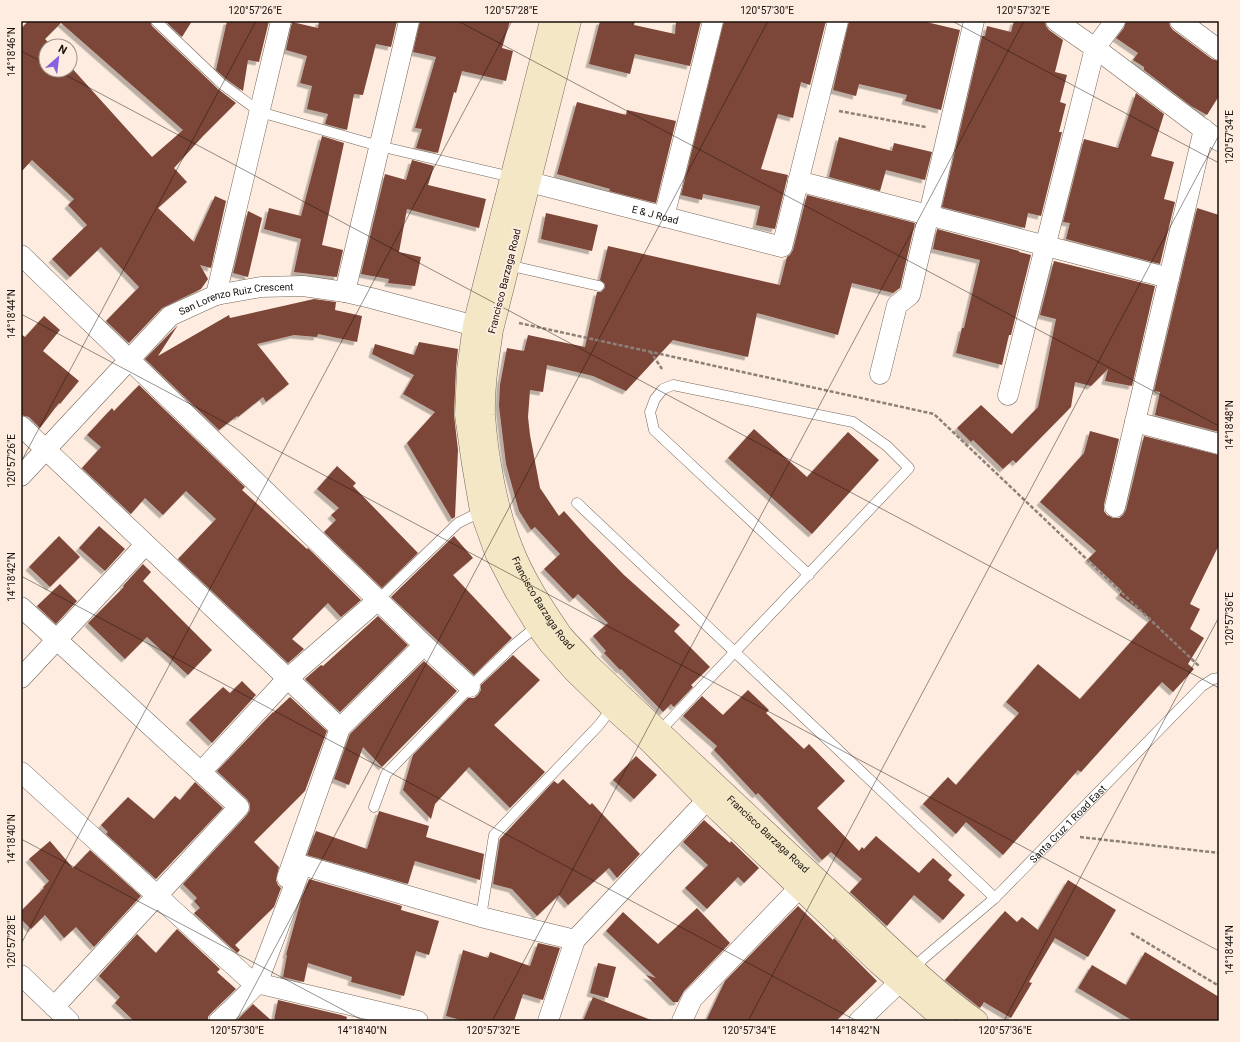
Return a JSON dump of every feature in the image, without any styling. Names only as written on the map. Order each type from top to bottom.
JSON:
[{"type":"street","points":[[216,295],[281,21]]},
{"type":"street","points":[[345,292],[409,21]]},
{"type":"street","name":"Francisco Barzaga Road","points":[[551,21],[521,180],[508,265],[487,324],[468,370],[466,415],[472,464],[490,508],[529,583],[563,637],[655,736],[707,800],[800,887],[907,976],[945,996],[977,1021]]},
{"type":"street","name":"Francisco Barzaga Road","points":[[487,324],[521,180],[570,21]]},
{"type":"street","points":[[664,217],[713,21]]},
{"type":"street","points":[[838,21],[798,181],[1170,278]]},
{"type":"street","points":[[880,374],[897,305],[910,295],[974,21]]},
{"type":"street","points":[[1056,21],[1095,48],[1211,135],[1170,278],[1115,507]]},
{"type":"street","points":[[1008,395],[1095,48],[1115,21]]},
{"type":"street","points":[[1180,21],[1219,50]]},
{"type":"street","name":"E & J Road","points":[[521,180],[782,247],[798,181]]},
{"type":"street","points":[[21,255],[424,645],[470,687]]},
{"type":"street","name":"San Lorenzo Ruiz Crescent","points":[[21,476],[170,316],[216,295],[261,287],[303,286],[345,292],[487,324]]},
{"type":"street","points":[[1135,422],[1219,444]]},
{"type":"street","points":[[21,426],[340,728]]},
{"type":"street","name":"Francisco Barzaga Road","points":[[490,508],[496,553],[515,590],[537,626],[550,644],[573,670],[612,708],[655,736],[811,874],[907,976],[945,1021]]},
{"type":"street","points":[[21,678],[145,545]]},
{"type":"street","points":[[201,772],[287,679],[378,600]]},
{"type":"street","points":[[21,607],[239,807],[54,1007]]},
{"type":"street","points":[[254,983],[340,728],[424,645]]},
{"type":"street","points":[[21,772],[254,983],[418,1021]]},
{"type":"street","points":[[548,1021],[575,940],[707,800]]},
{"type":"street","points":[[219,1021],[232,1009],[254,983],[302,865],[481,917],[575,940]]},
{"type":"street","points":[[682,1021],[692,999],[800,887]]},
{"type":"street","points":[[21,975],[69,1021]]},
{"type":"street","points":[[859,1021],[907,976]]},
{"type":"lane","points":[[156,21],[222,84],[260,112],[379,146],[521,180]]},
{"type":"lane","points":[[508,265],[599,286]]},
{"type":"lane","points":[[655,736],[809,575],[909,468],[887,446],[853,422],[673,384],[663,389],[655,399],[650,412],[654,430],[809,575]]},
{"type":"lane","points":[[577,503],[734,653],[996,898]]},
{"type":"lane","points":[[378,600],[458,523],[490,508]]},
{"type":"lane","points":[[374,807],[386,774],[470,687],[515,644],[537,626]]},
{"type":"lane","name":"Santa Cruz 1 Road East","points":[[907,976],[924,958],[996,898],[1202,686],[1216,679]]},
{"type":"lane","points":[[481,917],[494,835],[599,725],[612,708]]},
{"type":"path","points":[[817,106],[948,131]]},
{"type":"path","points":[[487,324],[650,351],[934,414],[1216,679]]},
{"type":"path","points":[[650,351],[673,384]]},
{"type":"path","points":[[1065,827],[1077,837],[1219,853]]},
{"type":"path","points":[[1131,933],[1219,986]]},
{"type":"building","points":[[28,21],[150,21],[152,26],[218,89],[236,103],[174,168],[187,182],[158,208],[194,242],[215,196],[226,201],[211,268],[200,265],[208,279],[201,289],[162,308],[129,343],[106,321],[139,287],[101,247],[70,277],[52,259],[87,225],[68,205],[74,199],[32,160],[21,172],[21,29]],"holes":[[[61,23],[183,130],[152,157],[78,75],[78,78],[38,78],[38,38],[46,38]]]},
{"type":"building","points":[[165,21],[192,21],[182,37]]},
{"type":"building","points":[[227,21],[269,21],[259,62],[248,60],[243,91],[216,70]]},
{"type":"building","points":[[319,21],[397,21],[391,47],[376,44],[363,95],[354,94],[347,130],[325,124],[328,114],[307,109],[312,86],[300,83],[307,56],[286,50],[292,22],[318,28]]},
{"type":"building","points":[[420,21],[510,21],[502,48],[513,51],[506,81],[462,71],[456,93],[454,92],[438,153],[416,148],[422,129],[415,128],[436,57],[413,52]]},
{"type":"building","points":[[600,21],[635,21],[634,25],[675,34],[676,21],[701,21],[690,66],[635,54],[630,74],[589,64]]},
{"type":"building","points":[[724,21],[826,21],[810,85],[801,82],[793,118],[778,114],[761,169],[788,175],[775,229],[756,225],[760,206],[703,194],[702,200],[681,195]]},
{"type":"building","points":[[849,21],[922,21],[960,30],[941,110],[905,101],[907,95],[859,84],[856,96],[833,90]]},
{"type":"building","points":[[1014,21],[1045,21],[1049,30],[1063,40],[1055,72],[1067,75],[1060,102],[1066,104],[1059,132],[1062,132],[1041,216],[1028,213],[1025,228],[942,207],[982,36],[985,36],[987,26],[1011,32]]},
{"type":"building","points":[[1126,21],[1169,21],[1173,30],[1212,59],[1219,61],[1219,96],[1207,115],[1191,106],[1144,70],[1144,67],[1133,60],[1138,53],[1116,38],[1124,28]]},
{"type":"building","points":[[1136,93],[1164,114],[1151,156],[1174,162],[1164,199],[1175,202],[1160,264],[1066,239],[1070,223],[1063,222],[1084,139],[1118,148]]},
{"type":"building","points":[[577,102],[626,115],[627,110],[676,121],[656,203],[609,191],[610,189],[557,174]]},
{"type":"building","points":[[322,136],[344,143],[322,245],[343,250],[337,277],[294,272],[301,239],[264,229],[269,208],[301,216]]},
{"type":"building","points":[[839,137],[892,151],[894,143],[932,152],[925,180],[886,170],[880,191],[829,177]]},
{"type":"building","points":[[412,160],[434,166],[428,185],[486,199],[479,228],[407,209],[399,252],[421,257],[415,286],[388,283],[389,279],[361,274],[385,174],[406,180]]},
{"type":"building","points":[[807,195],[915,223],[900,288],[893,293],[852,283],[838,335],[757,313],[748,357],[673,340],[626,391],[593,376],[547,365],[543,392],[530,390],[528,417],[540,488],[559,516],[564,511],[624,575],[680,625],[674,631],[710,667],[691,685],[693,687],[674,707],[671,704],[663,712],[604,653],[606,651],[593,636],[608,623],[578,594],[573,599],[544,569],[560,554],[535,527],[531,530],[519,511],[506,464],[499,406],[500,385],[507,348],[524,351],[528,335],[585,347],[597,292],[601,292],[605,288],[605,284],[600,280],[608,246],[780,285],[787,257],[793,250]]},
{"type":"building","points":[[1197,208],[1219,215],[1219,432],[1155,415],[1160,392],[1154,391]]},
{"type":"building","points":[[248,211],[262,218],[248,277],[233,273]]},
{"type":"building","points":[[546,213],[598,225],[592,251],[541,239]]},
{"type":"building","points":[[937,229],[1031,255],[1002,365],[956,353],[962,328],[964,328],[980,260],[933,249]]},
{"type":"building","points":[[1054,261],[1155,286],[1132,386],[1105,381],[1108,369],[1091,386],[1075,382],[1071,407],[1016,463],[1013,460],[1003,469],[973,440],[971,442],[957,428],[981,405],[1012,434],[1038,407],[1056,319],[1040,315]]},
{"type":"building","points":[[314,299],[336,302],[335,310],[362,316],[357,342],[318,334],[317,337],[294,335],[257,344],[289,384],[266,402],[263,397],[219,430],[145,359],[178,325],[158,356],[229,315],[230,318]]},
{"type":"building","points":[[44,316],[60,330],[43,351],[79,381],[60,404],[59,403],[40,428],[29,417],[21,415],[21,334],[25,337]]},
{"type":"building","points":[[419,342],[458,349],[454,415],[458,450],[455,517],[452,519],[407,443],[435,412],[403,394],[414,375],[372,354],[375,344],[414,355]]},
{"type":"building","points":[[139,385],[245,487],[242,490],[307,549],[308,548],[361,600],[341,617],[328,603],[292,639],[304,649],[288,663],[178,559],[216,519],[186,491],[163,515],[145,498],[131,514],[82,468],[101,447],[87,435],[112,408],[114,411]]},
{"type":"building","points":[[754,429],[807,477],[848,432],[879,460],[812,534],[728,458]]},
{"type":"building","points":[[1090,431],[1119,439],[1104,505],[1104,511],[1107,515],[1113,518],[1119,518],[1126,510],[1144,436],[1219,455],[1219,545],[1190,604],[1200,609],[1190,629],[1204,638],[1188,664],[1194,669],[1173,692],[1162,682],[1081,772],[1078,770],[1003,855],[966,822],[956,834],[923,804],[948,777],[956,785],[1019,713],[1006,702],[1038,664],[1080,699],[1151,619],[1119,595],[1122,591],[1088,559],[1096,551],[1040,502],[1084,453]]},
{"type":"building","points":[[337,466],[356,483],[353,486],[418,553],[382,588],[324,532],[336,520],[331,515],[339,508],[317,489]]},
{"type":"building","points":[[99,526],[125,549],[105,571],[79,548]]},
{"type":"building","points":[[59,536],[80,557],[50,587],[29,567]]},
{"type":"building","points":[[454,536],[473,558],[453,575],[512,638],[474,675],[391,597]]},
{"type":"building","points":[[143,564],[151,572],[143,581],[212,650],[188,675],[147,637],[125,659],[88,623],[124,587],[123,586]]},
{"type":"building","points":[[60,584],[77,601],[56,624],[37,606]]},
{"type":"building","points":[[378,616],[408,645],[340,712],[305,679],[321,665],[323,666]]},
{"type":"building","points":[[513,655],[540,680],[494,725],[545,772],[510,808],[469,767],[435,804],[431,819],[403,790],[413,755],[468,698],[474,698],[478,695],[481,690],[481,685]]},
{"type":"building","points":[[424,661],[457,691],[382,767],[363,747],[349,785],[334,779],[350,734]]},
{"type":"building","points":[[242,681],[256,695],[212,743],[189,720],[223,687],[230,693]]},
{"type":"building","points":[[748,690],[769,710],[766,713],[804,749],[809,744],[845,781],[817,808],[859,851],[862,847],[864,849],[876,836],[919,873],[933,858],[952,875],[948,880],[965,895],[943,920],[914,895],[887,926],[850,892],[862,879],[831,852],[822,860],[758,793],[756,795],[714,750],[717,746],[683,716],[702,696],[723,715]]},
{"type":"building","points":[[290,697],[327,731],[305,791],[254,842],[279,867],[276,880],[281,888],[274,907],[235,945],[240,950],[237,953],[194,913],[200,908],[194,901],[197,898],[183,884],[250,810],[250,804],[247,799],[217,771],[273,712]]},
{"type":"building","points":[[636,756],[657,775],[634,799],[613,780]]},
{"type":"building","points":[[563,779],[590,805],[592,803],[640,854],[617,878],[609,868],[568,905],[559,895],[537,916],[512,889],[493,884],[500,839],[554,781],[558,784]]},
{"type":"building","points":[[195,782],[223,808],[156,879],[106,834],[108,832],[101,825],[128,797],[154,819],[175,796],[180,800]]},
{"type":"building","points":[[379,811],[429,826],[426,837],[484,854],[480,880],[415,861],[408,884],[307,855],[316,831],[367,849]]},
{"type":"building","points":[[704,820],[730,843],[731,841],[759,868],[744,883],[738,877],[707,909],[685,888],[708,865],[683,842]]},
{"type":"building","points":[[50,841],[73,868],[90,850],[141,896],[94,947],[76,927],[64,938],[45,915],[31,929],[21,919],[21,911],[49,881],[29,859]]},
{"type":"building","points":[[309,879],[402,906],[401,910],[439,921],[429,955],[416,951],[404,996],[351,982],[352,977],[308,963],[304,982],[283,977],[286,955],[301,900]]},
{"type":"building","points":[[1068,880],[1116,910],[1088,957],[1055,938],[1029,982],[1032,983],[1011,1018],[984,1002],[980,1008],[945,980],[1005,911],[1017,922],[1022,917],[1038,930]]},
{"type":"building","points":[[798,906],[833,940],[834,938],[877,981],[836,1021],[706,1021],[725,981]]},
{"type":"building","points":[[697,908],[730,943],[684,991],[678,1002],[673,1002],[646,975],[656,978],[606,931],[623,912],[658,944]]},
{"type":"building","points":[[177,929],[220,969],[217,972],[236,989],[211,1013],[208,1017],[208,1021],[134,1021],[115,1003],[120,997],[99,976],[137,934],[156,953]]},
{"type":"building","points":[[538,943],[560,948],[543,1000],[523,994],[514,1021],[464,1021],[446,1016],[463,950],[488,958],[490,952],[530,966]]},
{"type":"building","points":[[1145,952],[1219,997],[1219,1021],[1133,1021],[1078,988],[1092,965],[1126,985]]},
{"type":"building","points":[[598,963],[616,967],[608,998],[590,993]]},
{"type":"building","points":[[593,997],[651,1020],[583,1021]]},
{"type":"building","points":[[278,1000],[341,1015],[347,1017],[346,1021],[274,1021]]},
{"type":"building","points":[[253,1004],[272,1021],[236,1021]]}]
